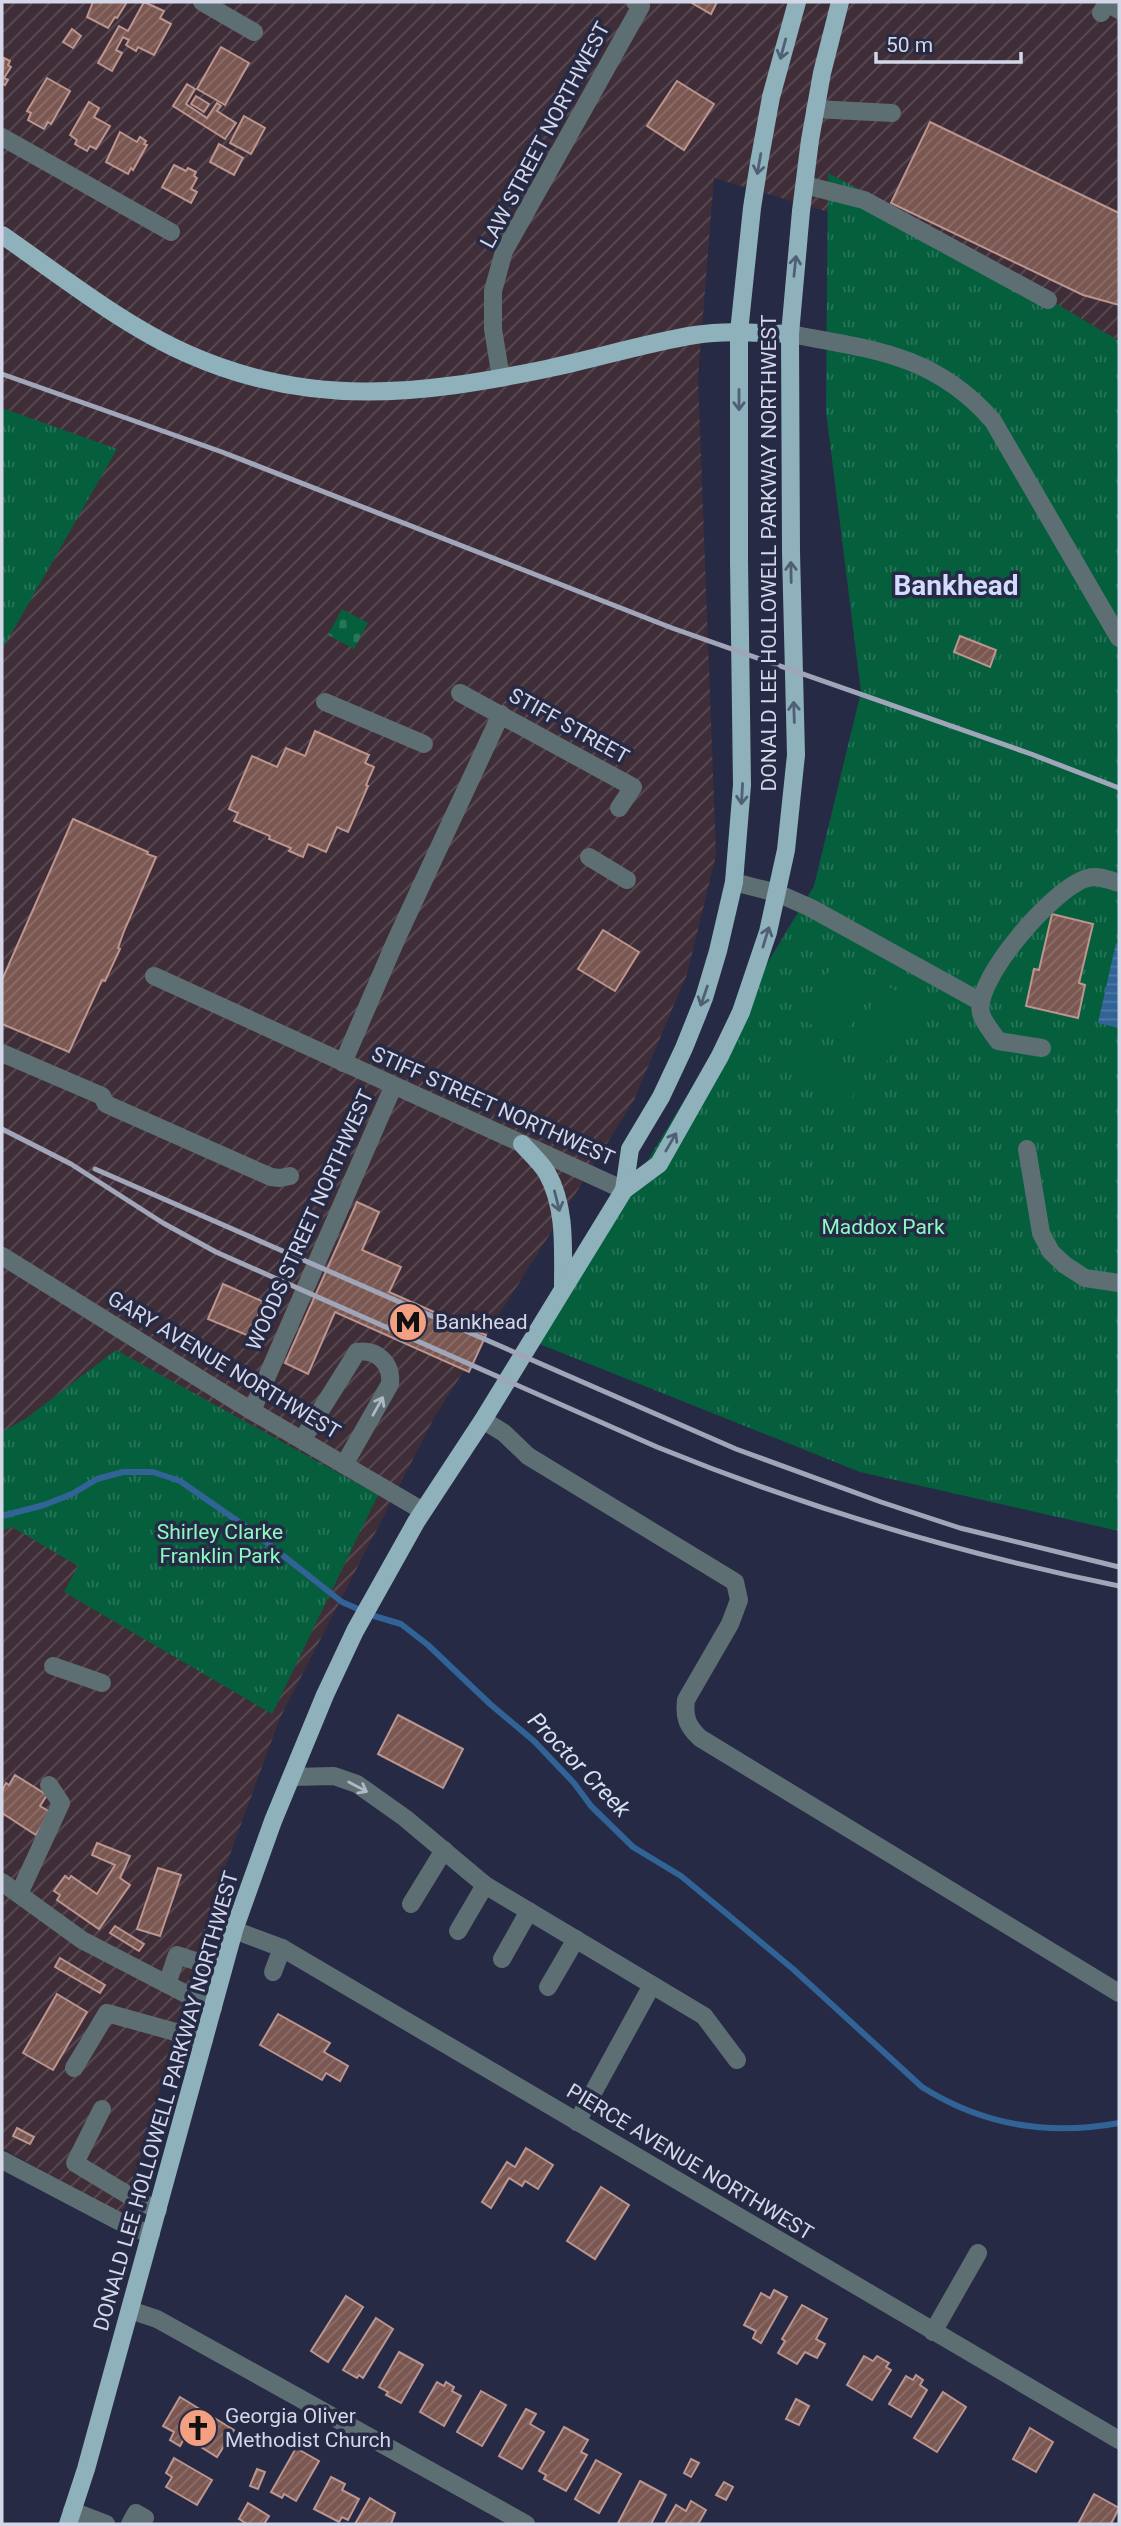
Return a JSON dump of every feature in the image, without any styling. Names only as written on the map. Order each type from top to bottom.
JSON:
[{"type":"main road","name":"DONALD LEE HOLLOWELL PARKWAY NORTHWEST","points":[[624,1190],[630,1149],[661,1097],[704,998],[734,882],[742,785],[739,332],[759,163],[771,97],[797,2]]},
{"type":"main road","name":"DONALD LEE HOLLOWELL PARKWAY NORTHWEST","points":[[70,2518],[130,2311],[234,1930],[269,1832],[325,1695],[355,1631],[423,1511],[483,1420],[624,1190],[659,1164],[741,1012],[768,932],[786,850],[796,755],[790,499],[790,334],[805,185],[816,109],[840,2]]},
{"type":"main road","points":[[2,235],[117,314],[187,354],[222,368],[284,385],[358,393],[437,389],[501,378],[695,335],[739,332],[790,334]]},
{"type":"main road","points":[[522,1144],[546,1171],[557,1194],[562,1223],[564,1286]]},
{"type":"street","points":[[202,2],[254,32]]},
{"type":"street","name":"LAW STREET NORTHWEST","points":[[501,378],[493,329],[494,291],[504,251],[641,6],[635,2]]},
{"type":"street","points":[[1101,13],[1107,3],[1119,10]]},
{"type":"street","points":[[816,109],[892,113]]},
{"type":"street","points":[[2,137],[171,232]]},
{"type":"street","points":[[805,185],[864,200],[1048,300]]},
{"type":"street","points":[[790,334],[861,347],[919,363],[941,375],[978,404],[993,421],[1119,638]]},
{"type":"street","name":"STIFF STREET","points":[[460,694],[633,787],[619,808]]},
{"type":"street","points":[[325,702],[424,744]]},
{"type":"street","points":[[343,1063],[396,940],[501,714]]},
{"type":"street","points":[[589,857],[627,880]]},
{"type":"street","points":[[1042,1048],[998,1041],[981,1014],[981,1002],[989,977],[1025,930],[1069,886],[1089,877],[1119,883]]},
{"type":"street","points":[[734,882],[777,893],[811,908],[981,1002]]},
{"type":"street","name":"STIFF STREET NORTHWEST","points":[[154,976],[624,1190]]},
{"type":"street","points":[[2,1053],[102,1096],[106,1104],[271,1177],[290,1176]]},
{"type":"street","name":"WOODS STREET NORTHWEST","points":[[252,1411],[393,1087]]},
{"type":"street","points":[[1027,1149],[1041,1233],[1051,1252],[1086,1278],[1119,1283]]},
{"type":"street","name":"GARY AVENUE NORTHWEST","points":[[2,1256],[252,1411],[423,1511]]},
{"type":"street","points":[[302,1440],[357,1352],[367,1351],[380,1358],[388,1364],[390,1384],[344,1465]]},
{"type":"street","points":[[483,1420],[504,1433],[528,1456],[735,1582],[739,1600],[730,1624],[686,1700],[685,1711],[690,1729],[700,1738],[1119,1993]]},
{"type":"street","points":[[53,1666],[102,1683]]},
{"type":"street","points":[[292,1777],[334,1776],[356,1784],[405,1818],[485,1885],[704,2016],[737,2060]]},
{"type":"street","points":[[19,1894],[61,1802],[49,1784]]},
{"type":"street","points":[[411,1904],[444,1850]]},
{"type":"street","points":[[2,1882],[82,1940],[213,2008]]},
{"type":"street","points":[[458,1931],[485,1885]]},
{"type":"street","points":[[502,1959],[529,1911]]},
{"type":"street","name":"PIERCE AVENUE NORTHWEST","points":[[234,1930],[282,1948],[1119,2440]]},
{"type":"street","points":[[548,1987],[576,1939]]},
{"type":"street","points":[[273,1972],[282,1948]]},
{"type":"street","points":[[167,1984],[177,1955],[223,1970]]},
{"type":"street","points":[[577,2122],[652,1985]]},
{"type":"street","points":[[74,2068],[107,2013],[204,2040]]},
{"type":"street","points":[[102,2109],[75,2163],[132,2198],[158,2210]]},
{"type":"street","points":[[2,2160],[128,2226],[151,2234]]},
{"type":"street","points":[[933,2332],[978,2253]]},
{"type":"street","points":[[130,2311],[157,2319],[526,2524]]},
{"type":"street","points":[[70,2518],[106,2524]]},
{"type":"shaded area","points":[[2,2],[1119,2],[1119,408],[898,233],[714,178],[698,377],[716,855],[687,974],[633,1102],[434,1418],[280,1718],[218,1887],[124,2216],[2,2148]]},
{"type":"green space","name":"Maddox Park","points":[[828,173],[897,209],[1119,341],[1119,1531],[860,1472],[537,1343],[814,886],[861,692],[826,411]]},
{"type":"green space","points":[[2,408],[117,449],[2,650]]},
{"type":"green space","points":[[342,609],[368,623],[354,649],[328,635]]},
{"type":"green space","points":[[837,957],[876,980],[841,1041],[802,1019]]},
{"type":"green space","points":[[884,984],[920,1005],[884,1066],[849,1045]]},
{"type":"green space","points":[[805,1040],[865,1074],[849,1103],[789,1070]]},
{"type":"green space","name":"Shirley Clarke Franklin Park","points":[[116,1350],[378,1495],[272,1714],[64,1592],[78,1566],[12,1527],[2,1531],[2,1432],[25,1419]]},
{"type":"water","points":[[1116,943],[1119,944],[1119,1028],[1098,1023]]},
{"type":"building","points":[[93,2],[127,2],[108,28],[87,17]]},
{"type":"building","points":[[144,2],[164,11],[160,18],[171,24],[154,55],[138,47],[136,51],[126,45],[129,40],[123,37],[116,50],[122,53],[112,71],[98,63],[119,26],[128,31]]},
{"type":"building","points":[[693,2],[717,2],[711,14]]},
{"type":"building","points":[[72,29],[81,36],[73,48],[63,42]]},
{"type":"building","points":[[221,47],[249,63],[225,105],[197,89]]},
{"type":"building","points":[[4,58],[10,61],[8,65],[11,67],[4,78],[8,80],[5,85],[2,83]]},
{"type":"building","points":[[47,78],[70,91],[51,124],[48,122],[44,129],[28,120],[31,113],[27,111]]},
{"type":"building","points":[[677,81],[714,104],[684,150],[647,126]]},
{"type":"building","points":[[187,84],[195,89],[186,104],[207,118],[217,103],[221,106],[217,111],[236,123],[225,139],[173,106]]},
{"type":"building","points":[[196,96],[209,104],[204,112],[191,104]]},
{"type":"building","points":[[89,102],[99,108],[94,117],[110,126],[96,149],[90,146],[87,151],[75,144],[77,140],[70,135]]},
{"type":"building","points":[[244,116],[265,128],[251,154],[230,143]]},
{"type":"building","points":[[930,122],[1119,213],[1119,305],[1083,295],[891,203]]},
{"type":"building","points":[[120,132],[137,142],[140,137],[147,145],[128,174],[106,162]]},
{"type":"building","points":[[219,144],[243,158],[234,175],[210,162]]},
{"type":"building","points":[[174,165],[196,172],[194,176],[197,178],[191,189],[197,192],[191,203],[162,187]]},
{"type":"building","points":[[960,636],[996,650],[990,667],[954,652]]},
{"type":"building","points":[[315,731],[369,755],[365,763],[374,767],[348,832],[337,827],[326,852],[308,844],[303,857],[289,851],[291,848],[269,839],[270,836],[234,821],[238,813],[229,809],[252,756],[277,767],[286,748],[305,756]]},
{"type":"building","points":[[73,819],[156,857],[124,931],[118,948],[120,949],[105,981],[102,980],[69,1052],[2,1024],[2,980]]},
{"type":"building","points":[[1052,914],[1093,924],[1079,983],[1085,985],[1078,1018],[1026,1006],[1034,969],[1039,970]]},
{"type":"building","points":[[603,930],[639,952],[615,991],[578,969]]},
{"type":"building","points":[[357,1202],[379,1212],[362,1250],[401,1267],[389,1292],[486,1335],[469,1372],[335,1312],[308,1374],[285,1363]]},
{"type":"building","points":[[223,1284],[264,1302],[249,1336],[208,1319]]},
{"type":"building","points":[[398,1715],[463,1749],[443,1788],[378,1754]]},
{"type":"building","points":[[15,1775],[47,1795],[40,1806],[50,1812],[36,1835],[2,1813],[2,1791]]},
{"type":"building","points":[[97,1843],[130,1856],[120,1878],[130,1885],[99,1929],[57,1900],[60,1895],[54,1891],[65,1876],[69,1879],[71,1876],[97,1894],[115,1865],[92,1855]]},
{"type":"building","points":[[158,1868],[181,1875],[160,1936],[137,1929]]},
{"type":"building","points":[[115,1926],[144,1944],[139,1951],[110,1933]]},
{"type":"building","points":[[60,1958],[105,1985],[100,1993],[55,1967]]},
{"type":"building","points":[[57,1994],[87,2012],[53,2070],[23,2053]]},
{"type":"building","points":[[278,2014],[330,2043],[324,2052],[348,2066],[340,2081],[326,2073],[322,2080],[260,2045]]},
{"type":"building","points":[[17,2128],[34,2137],[30,2144],[13,2136]]},
{"type":"building","points":[[526,2148],[553,2165],[538,2189],[525,2181],[522,2186],[509,2178],[491,2208],[482,2202],[507,2162],[515,2167]]},
{"type":"building","points":[[601,2187],[629,2205],[595,2259],[567,2241]]},
{"type":"building","points":[[774,2290],[787,2297],[761,2343],[753,2338],[756,2331],[744,2325],[761,2293],[770,2298]]},
{"type":"building","points":[[346,2296],[363,2307],[328,2362],[311,2351]]},
{"type":"building","points":[[802,2305],[827,2319],[816,2339],[825,2344],[817,2358],[805,2352],[797,2364],[778,2353],[785,2341],[782,2339]]},
{"type":"building","points":[[376,2318],[393,2329],[363,2378],[359,2375],[357,2378],[343,2370]]},
{"type":"building","points":[[399,2352],[423,2365],[401,2403],[386,2395],[388,2392],[379,2387]]},
{"type":"building","points":[[864,2356],[873,2361],[877,2356],[889,2363],[886,2367],[891,2370],[872,2400],[847,2385]]},
{"type":"building","points":[[916,2375],[923,2380],[920,2385],[927,2390],[911,2417],[889,2404],[906,2376],[913,2380]]},
{"type":"building","points":[[437,2382],[444,2386],[446,2382],[454,2387],[452,2391],[461,2396],[444,2426],[420,2412]]},
{"type":"building","points":[[481,2391],[506,2405],[482,2446],[457,2432]]},
{"type":"building","points":[[943,2392],[966,2407],[937,2452],[914,2438]]},
{"type":"building","name":"Georgia Oliver Methodist Church","points":[[180,2397],[234,2430],[217,2457],[185,2437],[180,2446],[170,2440],[174,2432],[163,2426]]},
{"type":"building","points":[[796,2399],[809,2406],[799,2425],[786,2419]]},
{"type":"building","points":[[526,2409],[536,2414],[530,2424],[544,2432],[522,2469],[499,2456]]},
{"type":"building","points":[[564,2427],[588,2440],[581,2452],[587,2455],[566,2491],[544,2479],[546,2475],[539,2471]]},
{"type":"building","points":[[1030,2428],[1053,2442],[1036,2472],[1013,2459]]},
{"type":"building","points":[[296,2448],[319,2461],[296,2501],[284,2494],[282,2498],[271,2492]]},
{"type":"building","points":[[174,2458],[212,2480],[197,2505],[166,2487],[172,2477],[166,2473]]},
{"type":"building","points":[[691,2459],[699,2463],[691,2477],[684,2473]]},
{"type":"building","points":[[596,2460],[621,2474],[599,2513],[575,2499]]},
{"type":"building","points":[[257,2469],[265,2472],[258,2489],[250,2486]]},
{"type":"building","points":[[331,2477],[345,2484],[342,2490],[359,2499],[348,2520],[342,2517],[339,2522],[314,2509]]},
{"type":"building","points":[[640,2481],[666,2495],[651,2524],[620,2524],[618,2523]]},
{"type":"building","points":[[724,2482],[733,2487],[726,2500],[716,2495]]},
{"type":"building","points":[[1094,2494],[1119,2508],[1111,2524],[1078,2524]]},
{"type":"building","points":[[370,2498],[395,2513],[391,2524],[355,2524]]},
{"type":"building","points":[[691,2501],[706,2510],[698,2524],[665,2524],[676,2505],[686,2511]]},
{"type":"building","points":[[248,2503],[269,2516],[264,2524],[247,2524],[239,2519]]},
{"type":"waterway","name":"Proctor Creek","points":[[2,1516],[44,1505],[72,1494],[97,1479],[123,1472],[153,1472],[180,1481],[252,1531],[342,1602],[401,1624],[428,1645],[490,1704],[534,1741],[574,1783],[591,1806],[633,1847],[681,1876],[727,1914],[793,1969],[922,2087],[968,2110],[1017,2124],[1067,2128],[1119,2123]]},
{"type":"railway","points":[[2,374],[222,452],[672,628],[1031,754],[1119,788]]},
{"type":"railway","points":[[2,1129],[71,1164],[163,1223],[216,1252],[657,1447],[770,1490],[885,1527],[1001,1559],[1119,1586]]},
{"type":"railway","points":[[95,1169],[736,1449],[960,1528],[1119,1567]]},
{"type":"place","name":"Bankhead","points":[[408,1322]]},
{"type":"place","name":"Georgia Oliver Methodist Church","points":[[198,2428]]},
{"type":"district","name":"Bankhead","points":[[956,585]]}]
